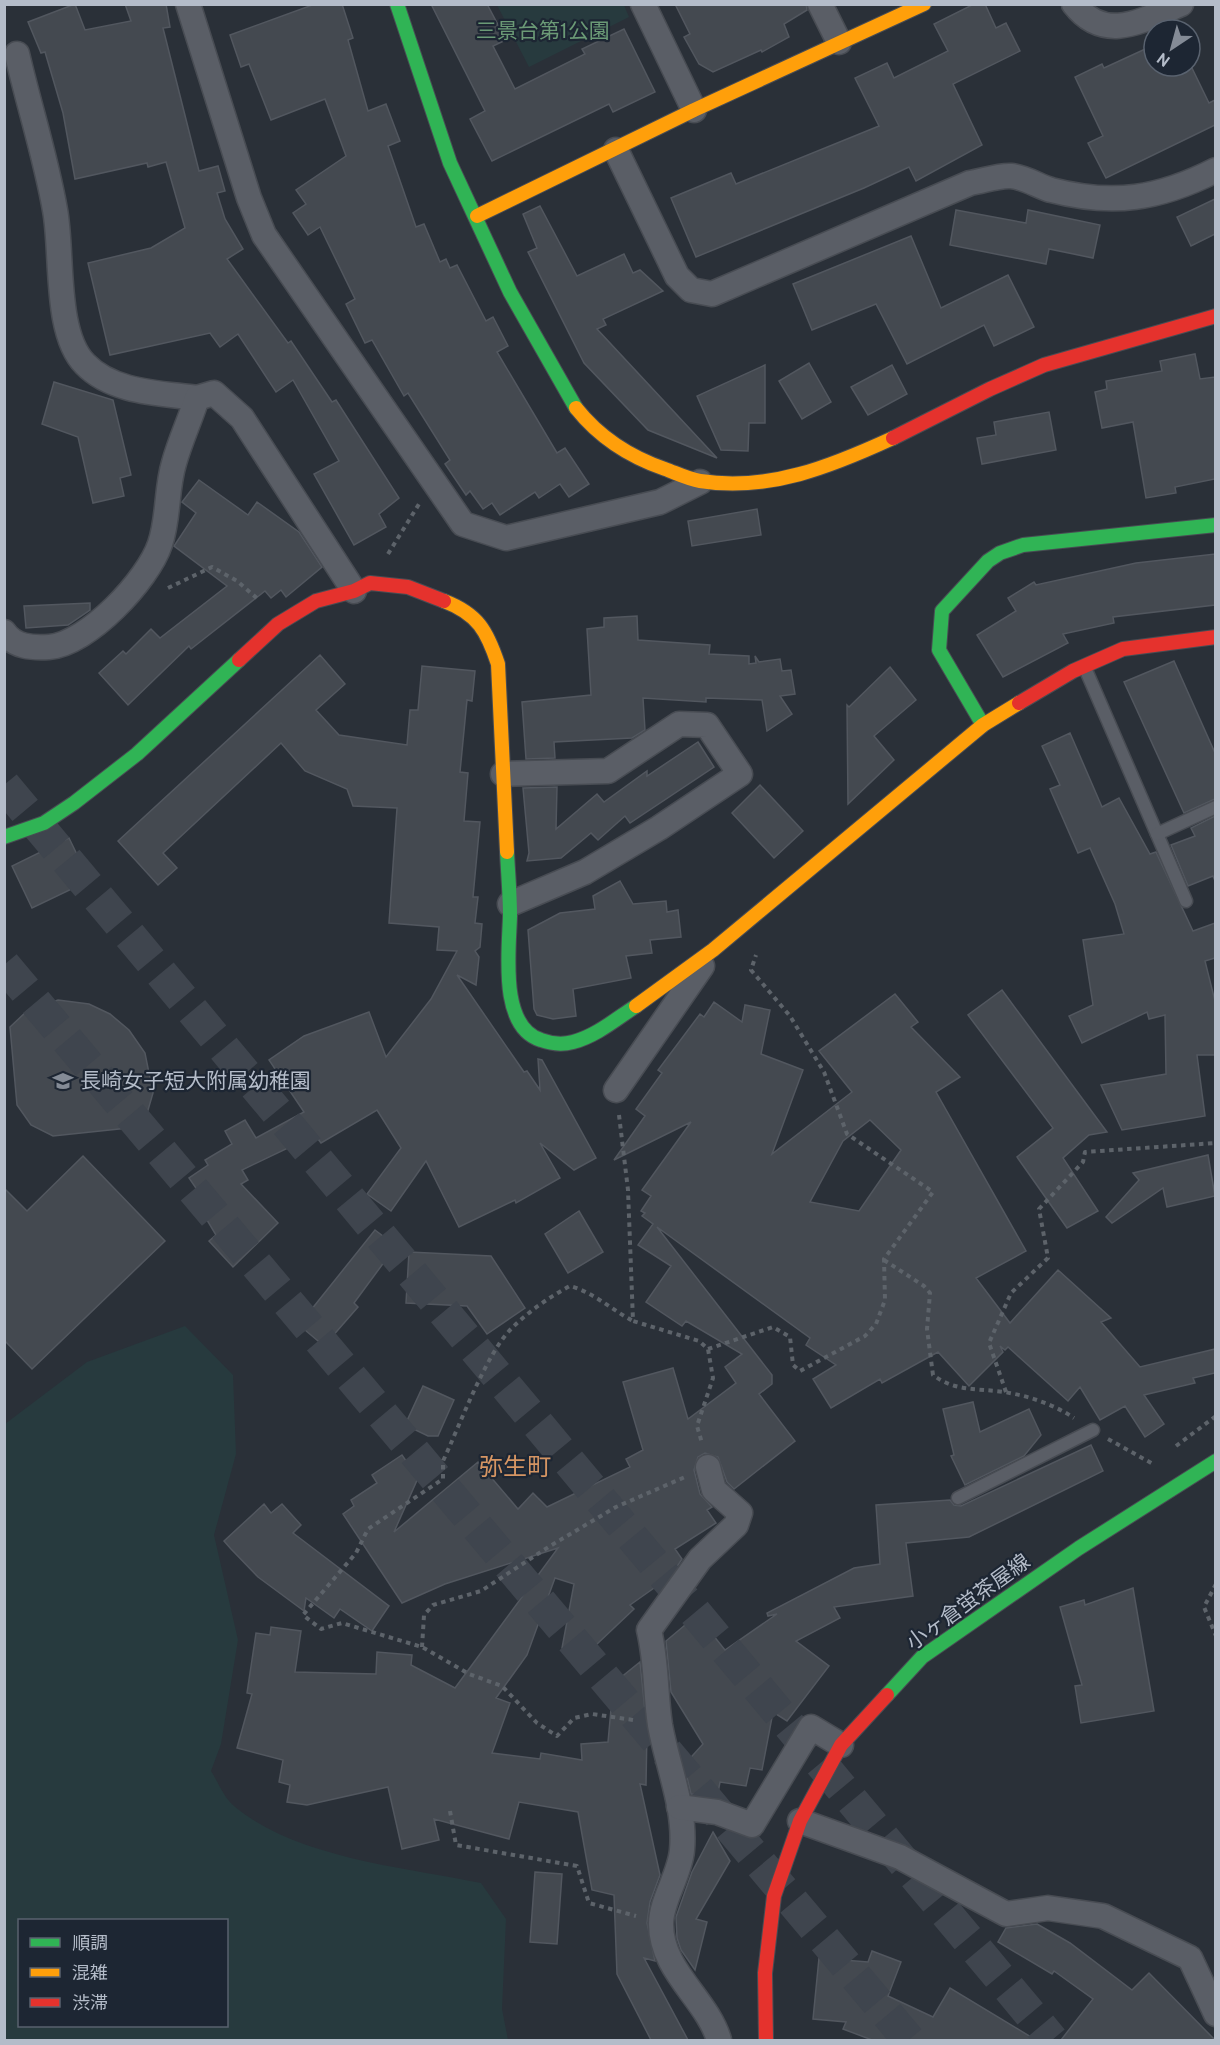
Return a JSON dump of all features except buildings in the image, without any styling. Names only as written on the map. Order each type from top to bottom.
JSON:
[{"type":"street","points":[[397,4],[450,163],[477,216],[510,292],[576,408],[589,426],[633,456],[675,475],[700,482],[736,485],[780,482],[828,469],[1038,368],[1215,316]]},
{"type":"street","points":[[643,4],[694,110]]},
{"type":"street","points":[[820,4],[838,42]]},
{"type":"street","points":[[477,216],[694,110],[924,4]]},
{"type":"street","points":[[1074,4],[1089,20],[1111,28],[1139,22],[1181,4]]},
{"type":"street","points":[[191,5],[249,198],[264,236],[463,524],[506,537],[660,502],[700,482]]},
{"type":"street","points":[[17,54],[55,210],[66,321],[75,352],[86,366],[111,382],[142,391],[197,398],[214,393],[242,418],[362,587]]},
{"type":"street","points":[[616,150],[677,276],[691,290],[712,294],[970,183],[1012,176],[1051,190],[1122,199],[1153,196],[1215,170]]},
{"type":"street","points":[[4,632],[10,641],[34,648],[55,646],[89,628],[105,616],[139,579],[160,546],[168,513],[173,464],[197,398]]},
{"type":"street","points":[[983,725],[939,650],[942,611],[988,561],[1000,552],[1023,545],[1215,525]]},
{"type":"street","points":[[4,837],[44,823],[74,803],[137,754],[278,624],[316,601],[362,587],[408,587],[449,603],[474,618],[489,636],[498,664],[510,904],[509,989],[513,1007],[525,1030],[544,1042],[571,1042],[590,1036],[660,990],[713,950],[983,725],[1085,666],[1123,649],[1215,637]]},
{"type":"street","points":[[503,774],[608,771],[679,724],[707,725],[740,774],[659,828],[585,872],[510,904]]},
{"type":"street","points":[[616,1090],[713,950]]},
{"type":"street","name":"小ヶ倉蛍茶屋線","points":[[766,2040],[765,1973],[774,1896],[800,1821],[841,1745],[922,1657],[1079,1548],[1215,1461]]},
{"type":"street","points":[[708,1467],[714,1490],[740,1513],[736,1526],[700,1559],[649,1630],[657,1661],[660,1724],[679,1807],[682,1850],[661,1924],[667,1952],[682,1982],[713,2022],[719,2040]]},
{"type":"street","points":[[679,1807],[717,1812],[752,1825],[810,1727],[841,1745]]},
{"type":"street","points":[[800,1821],[900,1857],[1006,1914],[1048,1908],[1103,1916],[1190,1958],[1215,2014]]},
{"type":"lane","points":[[1085,666],[1186,901]]},
{"type":"lane","points":[[1157,834],[1215,807]]},
{"type":"lane","points":[[958,1498],[1093,1430]]},
{"type":"path","points":[[362,587],[433,481]]},
{"type":"path","points":[[139,579],[166,589],[212,567],[237,581],[265,606],[278,624]]},
{"type":"path","points":[[708,1349],[773,1327],[790,1337],[793,1365],[800,1371],[865,1335],[876,1324],[885,1300],[884,1259],[933,1192],[847,1134],[824,1072],[790,1017],[751,970],[758,949]]},
{"type":"path","points":[[616,1090],[628,1190],[633,1321]]},
{"type":"path","points":[[1006,1392],[990,1343],[1011,1293],[1048,1258],[1039,1209],[1083,1161],[1085,1152],[1215,1143]]},
{"type":"path","points":[[884,1259],[924,1286],[930,1293],[927,1329],[933,1375],[947,1386],[1006,1392],[1056,1406],[1152,1465],[1161,1458]]},
{"type":"path","points":[[422,1647],[424,1616],[433,1605],[481,1591],[549,1546],[616,1508],[708,1467],[697,1426],[713,1378],[708,1349],[699,1341],[633,1321],[610,1309],[584,1289],[570,1286],[549,1297],[510,1330],[496,1350],[442,1461],[443,1479],[368,1529],[356,1553],[303,1615],[321,1629],[342,1623],[422,1647],[469,1674],[502,1686],[537,1724],[557,1736],[574,1718],[592,1714],[660,1724]]},
{"type":"path","points":[[1170,1451],[1215,1416]]},
{"type":"path","points":[[1215,1584],[1204,1607],[1215,1636]]},
{"type":"path","points":[[450,1811],[456,1845],[577,1866],[589,1903],[661,1924]]},
{"type":"green space","name":"三景台第1公園","points":[[497,5],[624,5],[629,17],[529,67]]},
{"type":"green space","points":[[185,1326],[233,1375],[236,1454],[214,1535],[238,1640],[221,1744],[211,1771],[230,1803],[259,1824],[288,1838],[352,1858],[481,1883],[506,1919],[502,2009],[508,2040],[5,2040],[5,1424],[87,1362]]},
{"type":"tunnel","points":[[4,785],[1052,2040]]},
{"type":"tunnel","points":[[4,965],[909,2040]]},
{"type":"traffic: fast","points":[[397,4],[450,163],[510,292],[576,408]]},
{"type":"traffic: fast","points":[[983,725],[939,650],[942,611],[988,561],[1000,553],[1023,545],[1216,525]]},
{"type":"traffic: fast","points":[[4,837],[44,823],[74,803],[137,754],[239,660]]},
{"type":"traffic: fast","points":[[507,852],[510,908],[509,986],[518,1020],[528,1032],[549,1042],[561,1044],[573,1042],[598,1031],[636,1006]]},
{"type":"traffic: fast","points":[[887,1695],[922,1657],[1079,1548],[1216,1461]]},
{"type":"traffic: slow","points":[[477,216],[694,110],[924,4]]},
{"type":"traffic: slow","points":[[576,408],[616,445],[652,464],[700,481],[751,483],[775,480],[823,467],[893,438]]},
{"type":"traffic: slow","points":[[444,601],[456,606],[480,625],[490,642],[498,664],[507,852]]},
{"type":"traffic: slow","points":[[636,1006],[713,950],[983,725],[1019,703]]},
{"type":"traffic: jam","points":[[893,438],[990,389],[1044,365],[1216,316]]},
{"type":"traffic: jam","points":[[239,660],[278,624],[316,601],[354,591],[370,583],[408,587],[444,601]]},
{"type":"traffic: jam","points":[[1019,703],[1073,671],[1123,649],[1216,637]]},
{"type":"traffic: jam","points":[[766,2040],[765,1973],[774,1896],[800,1821],[841,1745],[887,1695]]},
{"type":"place","name":"長崎女子短大附属幼稚園","points":[[63,1081]]},
{"type":"district","name":"弥生町","points":[[515,1467]]}]
